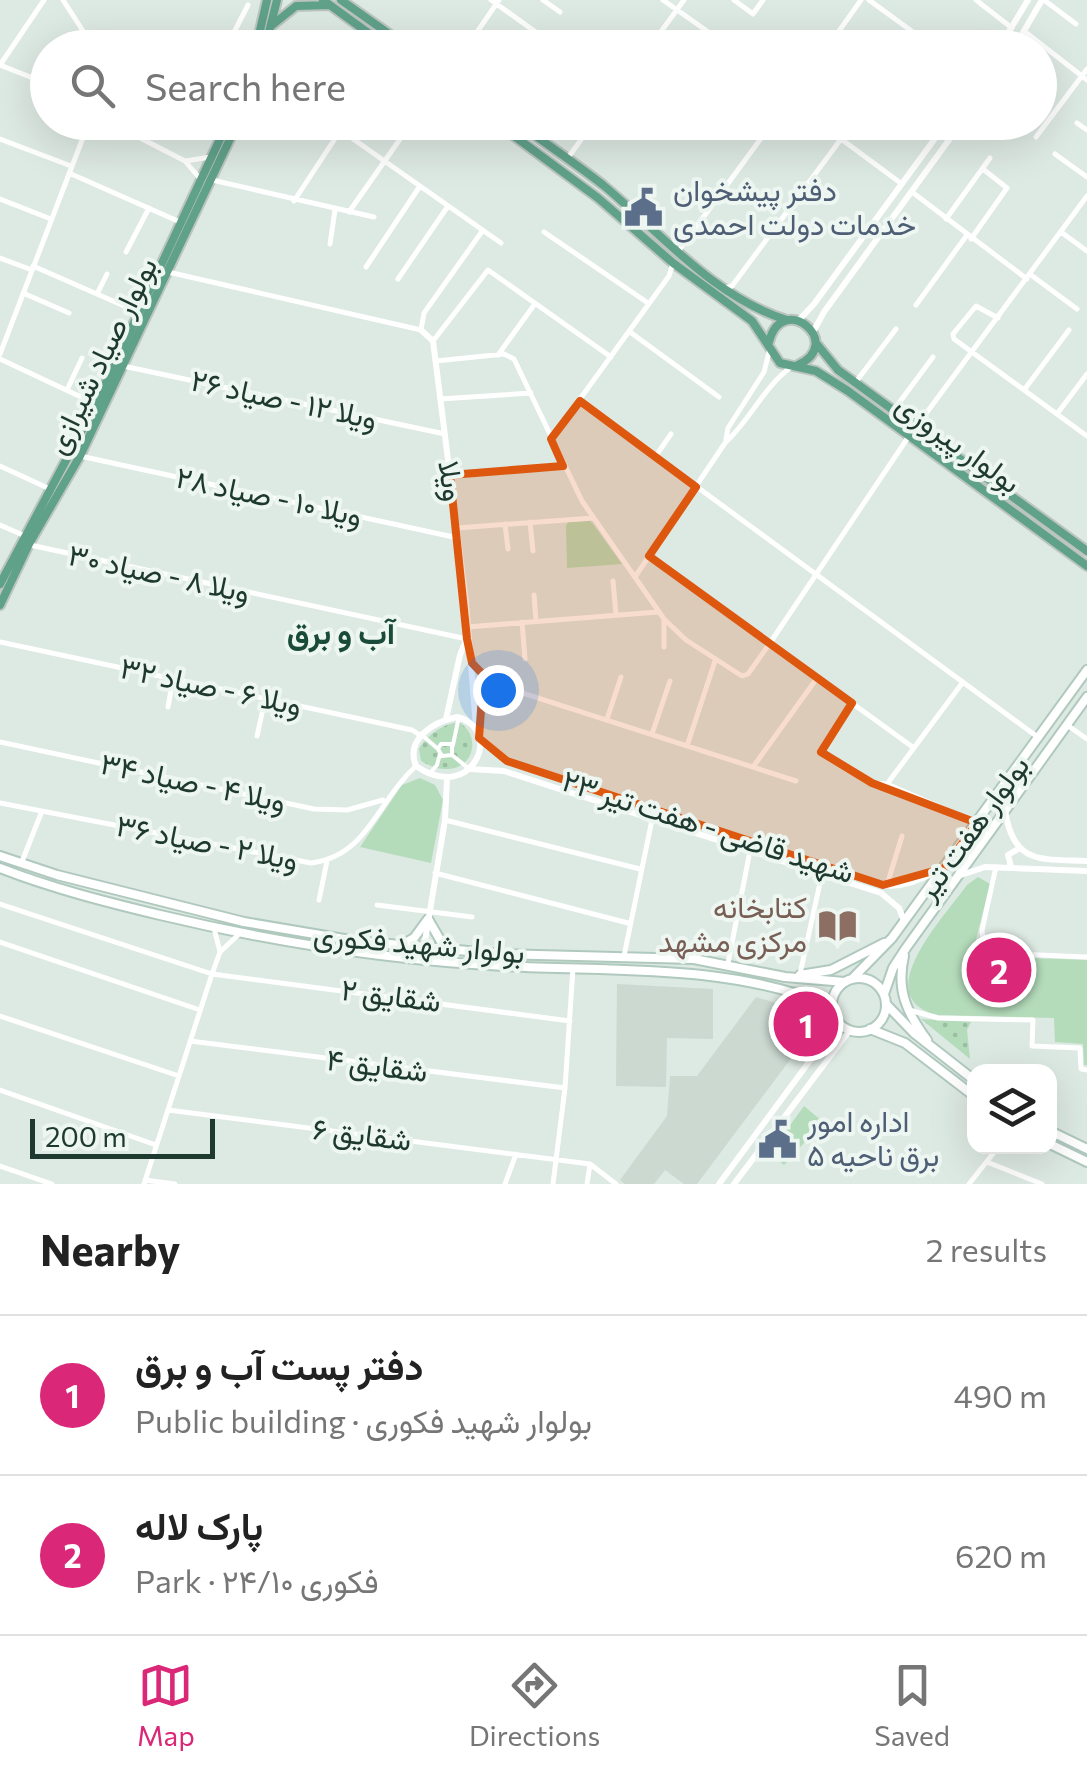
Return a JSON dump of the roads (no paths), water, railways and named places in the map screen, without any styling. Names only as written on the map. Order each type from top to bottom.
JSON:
[{"type":"main road","points":[[264,0],[266,30]]},
{"type":"main road","points":[[265,30],[277,0]]},
{"type":"main road","points":[[341,0],[384,30]]},
{"type":"main road","points":[[266,27],[296,6],[327,2],[365,30]]},
{"type":"main road","name":"بولوار صیاد شیرازی","points":[[0,582],[96,404],[123,366],[168,272],[220,140]]},
{"type":"main road","name":"بولوار صیاد شیرازی","points":[[0,605],[29,544],[80,456],[138,312],[229,140]]},
{"type":"main road","points":[[519,140],[752,321],[776,359],[795,366],[812,355],[816,343],[813,332],[799,320],[787,320],[752,306],[725,288],[677,253],[605,187],[542,140]]},
{"type":"main road","points":[[769,345],[776,326],[787,320]]},
{"type":"main road","name":"بولوار پیروزی","points":[[816,343],[838,370],[1087,552]]},
{"type":"main road","name":"بولوار پیروزی","points":[[795,366],[816,371],[848,390],[1087,566]]},
{"type":"main road","name":"بولوار هفت تیر","points":[[848,980],[892,938],[1087,670]]},
{"type":"main road","name":"بولوار هفت تیر","points":[[885,999],[893,968],[906,948],[1087,697]]},
{"type":"main road","name":"بولوار شهید فکوری","points":[[0,856],[244,922],[400,946],[728,963],[785,977],[848,980]]},
{"type":"main road","name":"بولوار شهید فکوری","points":[[0,868],[118,904],[239,934],[422,959],[573,968],[658,968],[726,976],[782,988],[832,1006]]},
{"type":"main road","points":[[400,946],[414,938],[429,915]]},
{"type":"main road","points":[[429,915],[436,937],[447,951]]},
{"type":"main road","points":[[785,977],[844,964],[892,938]]},
{"type":"main road","points":[[906,948],[901,982],[906,1008],[932,1048]]},
{"type":"main road","points":[[967,1075],[914,1034],[874,982],[848,980],[836,992],[832,1006],[836,1018],[850,1030],[870,1029],[905,1042],[967,1091]]},
{"type":"main road","points":[[870,1029],[882,1019],[885,999]]},
{"type":"main road","points":[[905,1042],[906,1034],[914,1034]]},
{"type":"main road","points":[[1057,1134],[1087,1148]]},
{"type":"main road","points":[[1057,1147],[1087,1162]]},
{"type":"street","points":[[30,77],[0,65],[44,0]]},
{"type":"street","points":[[63,0],[83,30]]},
{"type":"street","points":[[543,0],[560,12]]},
{"type":"street","points":[[664,0],[705,30]]},
{"type":"street","points":[[662,30],[684,0]]},
{"type":"street","points":[[734,0],[754,14],[764,0]]},
{"type":"street","points":[[840,30],[862,0]]},
{"type":"street","points":[[869,0],[910,30]]},
{"type":"street","points":[[976,0],[1012,28],[1028,0]]},
{"type":"street","points":[[1025,30],[1043,0],[1076,24]]},
{"type":"street","points":[[477,30],[496,1],[534,30]]},
{"type":"street","points":[[235,30],[248,5]]},
{"type":"street","points":[[1057,57],[1084,78]]},
{"type":"street","points":[[1057,112],[1087,70]]},
{"type":"street","points":[[1077,122],[1087,130]]},
{"type":"street","points":[[0,139],[182,223]]},
{"type":"street","points":[[81,140],[0,356],[96,404]]},
{"type":"street","points":[[144,140],[185,161],[207,181],[374,217]]},
{"type":"street","points":[[294,201],[334,140]]},
{"type":"street","points":[[354,140],[501,243]]},
{"type":"street","points":[[349,212],[399,140]]},
{"type":"street","points":[[567,158],[580,140]]},
{"type":"street","points":[[677,253],[760,140]]},
{"type":"street","points":[[725,288],[732,286],[841,140],[902,184]]},
{"type":"street","points":[[799,320],[934,140]]},
{"type":"street","points":[[813,332],[949,140]]},
{"type":"street","points":[[1055,154],[1087,177]]},
{"type":"street","points":[[185,161],[213,156]]},
{"type":"street","points":[[946,219],[990,158]]},
{"type":"street","points":[[916,305],[1008,188],[983,169]]},
{"type":"street","points":[[366,267],[420,186]]},
{"type":"street","points":[[912,192],[969,237],[1077,309]]},
{"type":"street","points":[[916,427],[1087,196]]},
{"type":"street","points":[[0,199],[51,218]]},
{"type":"street","points":[[398,280],[448,206]]},
{"type":"street","points":[[126,252],[149,208]]},
{"type":"street","points":[[330,244],[336,210]]},
{"type":"street","points":[[420,330],[424,313],[483,230]]},
{"type":"street","points":[[544,232],[648,303]]},
{"type":"street","points":[[1061,232],[1087,250]]},
{"type":"street","points":[[0,258],[138,312]]},
{"type":"street","points":[[551,439],[669,276],[673,263]]},
{"type":"street","points":[[168,272],[420,330],[434,341],[488,270],[611,357]]},
{"type":"street","points":[[97,294],[107,274]]},
{"type":"street","points":[[23,293],[69,313]]},
{"type":"street","points":[[498,355],[534,305]]},
{"type":"street","points":[[998,319],[976,306],[954,334],[954,340],[1087,436]]},
{"type":"street","points":[[0,319],[12,323]]},
{"type":"street","points":[[855,383],[896,329]]},
{"type":"street","points":[[1024,390],[1069,330]]},
{"type":"street","points":[[630,332],[719,397]]},
{"type":"street","name":"ویلا","points":[[434,341],[478,738]]},
{"type":"street","points":[[725,443],[728,428],[764,372],[769,345]]},
{"type":"street","points":[[436,361],[498,355],[514,358],[563,465],[593,518],[662,615],[715,660],[746,675],[909,436]]},
{"type":"street","points":[[893,411],[933,357]]},
{"type":"street","points":[[66,390],[82,358]]},
{"type":"street","name":"ویلا ۱۲ - صیاد ۲۶","points":[[123,366],[444,434]]},
{"type":"street","points":[[636,576],[725,443],[774,379],[795,366]]},
{"type":"street","points":[[1058,414],[1087,374]]},
{"type":"street","points":[[440,399],[531,393]]},
{"type":"street","points":[[580,401],[1039,738]]},
{"type":"street","points":[[656,457],[672,434]]},
{"type":"street","name":"ویلا ۱۰ - صیاد ۲۸","points":[[80,456],[458,538]]},
{"type":"street","points":[[450,475],[563,465]]},
{"type":"street","points":[[0,466],[50,489]]},
{"type":"street","points":[[457,528],[593,518]]},
{"type":"street","points":[[530,522],[532,551]]},
{"type":"street","points":[[506,524],[508,549]]},
{"type":"street","points":[[0,525],[23,535]]},
{"type":"street","name":"ویلا ۸ - صیاد ۳۰","points":[[29,544],[467,639]]},
{"type":"street","points":[[650,556],[914,748]]},
{"type":"street","points":[[613,580],[616,615]]},
{"type":"street","points":[[534,595],[536,621]]},
{"type":"street","points":[[467,627],[662,615]]},
{"type":"street","points":[[662,615],[664,647]]},
{"type":"street","points":[[522,622],[525,659]]},
{"type":"street","name":"ویلا","points":[[446,719],[467,639]]},
{"type":"street","name":"ویلا ۶ - صیاد ۳۲","points":[[0,642],[412,730],[420,735]]},
{"type":"street","points":[[687,746],[715,660]]},
{"type":"street","points":[[472,663],[491,682],[501,686],[796,781]]},
{"type":"street","points":[[607,719],[620,676]]},
{"type":"street","points":[[752,767],[817,678]]},
{"type":"street","points":[[168,707],[173,679]]},
{"type":"street","points":[[652,734],[670,681]]},
{"type":"street","points":[[887,784],[964,681]]},
{"type":"street","points":[[475,714],[482,696],[501,686]]},
{"type":"street","points":[[257,736],[265,698]]},
{"type":"street","points":[[852,703],[822,750],[824,754],[872,784],[887,784],[977,822]]},
{"type":"street","points":[[452,755],[459,722],[456,716]]},
{"type":"street","points":[[476,728],[467,719],[456,716],[420,735],[412,749],[416,766],[428,775],[447,779],[470,769],[478,759],[478,738]]},
{"type":"street","points":[[1067,725],[1087,739]]},
{"type":"street","points":[[420,735],[447,758],[452,755]]},
{"type":"street","name":"شهید قاضی - هفت تیر ۲۳","points":[[478,738],[506,762],[750,852],[889,898],[899,908],[904,922]]},
{"type":"street","name":"ویلا ۴ - صیاد ۳۴","points":[[0,742],[314,809],[348,810],[386,800]]},
{"type":"street","points":[[428,775],[437,765],[445,742],[453,746]]},
{"type":"street","points":[[452,755],[470,769]]},
{"type":"street","name":"ویلا ۲ - صیاد ۳۶","points":[[0,802],[311,863],[346,853],[357,843],[386,800],[416,766]]},
{"type":"street","name":"شهید قاضی - هفت تیر ۲۳","points":[[470,769],[504,771],[890,886],[944,868]]},
{"type":"street","points":[[422,959],[445,820],[447,779]]},
{"type":"street","points":[[1005,810],[1012,840],[1019,848],[1043,860],[1087,861]]},
{"type":"street","points":[[21,864],[42,811]]},
{"type":"street","points":[[624,956],[653,814]]},
{"type":"street","points":[[445,820],[640,869]]},
{"type":"street","points":[[889,898],[894,894],[890,886],[902,836]]},
{"type":"street","points":[[1011,867],[1008,854],[1019,848]]},
{"type":"street","points":[[728,963],[750,852]]},
{"type":"street","points":[[319,900],[326,861]]},
{"type":"street","points":[[955,878],[971,869],[996,867],[1087,870]]},
{"type":"street","points":[[996,867],[982,930],[984,950],[1087,957]]},
{"type":"street","points":[[435,873],[628,922]]},
{"type":"street","points":[[800,975],[822,874]]},
{"type":"street","name":"شقایق ۲","points":[[0,904],[212,974],[570,1021]]},
{"type":"street","points":[[377,905],[429,915],[472,917]]},
{"type":"street","points":[[214,928],[220,952]]},
{"type":"street","points":[[174,1184],[144,1182],[220,952],[239,934]]},
{"type":"street","points":[[0,942],[200,1010]]},
{"type":"street","points":[[553,1184],[566,1088],[573,968]]},
{"type":"street","points":[[906,1008],[938,1018],[1032,1020],[1032,1046],[1080,1048],[1081,1070],[1087,1070]]},
{"type":"street","points":[[0,1016],[178,1076]]},
{"type":"street","points":[[718,1184],[823,1043],[836,1018]]},
{"type":"street","points":[[734,1184],[850,1030]]},
{"type":"street","name":"شقایق ۴","points":[[190,1041],[566,1088]]},
{"type":"street","points":[[0,1090],[156,1145]]},
{"type":"street","name":"شقایق ۶","points":[[168,1110],[590,1164]]},
{"type":"street","points":[[771,1115],[780,1122]]},
{"type":"street","points":[[505,1184],[516,1154]]},
{"type":"street","points":[[969,1184],[995,1154]]},
{"type":"street","points":[[988,1162],[1042,1184]]},
{"type":"street","points":[[587,1184],[590,1164],[616,1184]]},
{"type":"street","points":[[0,1166],[52,1184]]},
{"type":"place","name":"دفتر پیشخوان خدمات دولت احمدی","points":[[643,208]]},
{"type":"place","name":"کتابخانه مرکزی مشهد","points":[[837,925]]},
{"type":"place","name":"پارک لاله","points":[[999,970]]},
{"type":"place","name":"دفتر پست آب و برق","points":[[806,1024]]},
{"type":"place","name":"اداره امور برق ناحیه ۵","points":[[777,1139]]},
{"type":"district","name":"آب و برق","points":[[341,633]]}]
